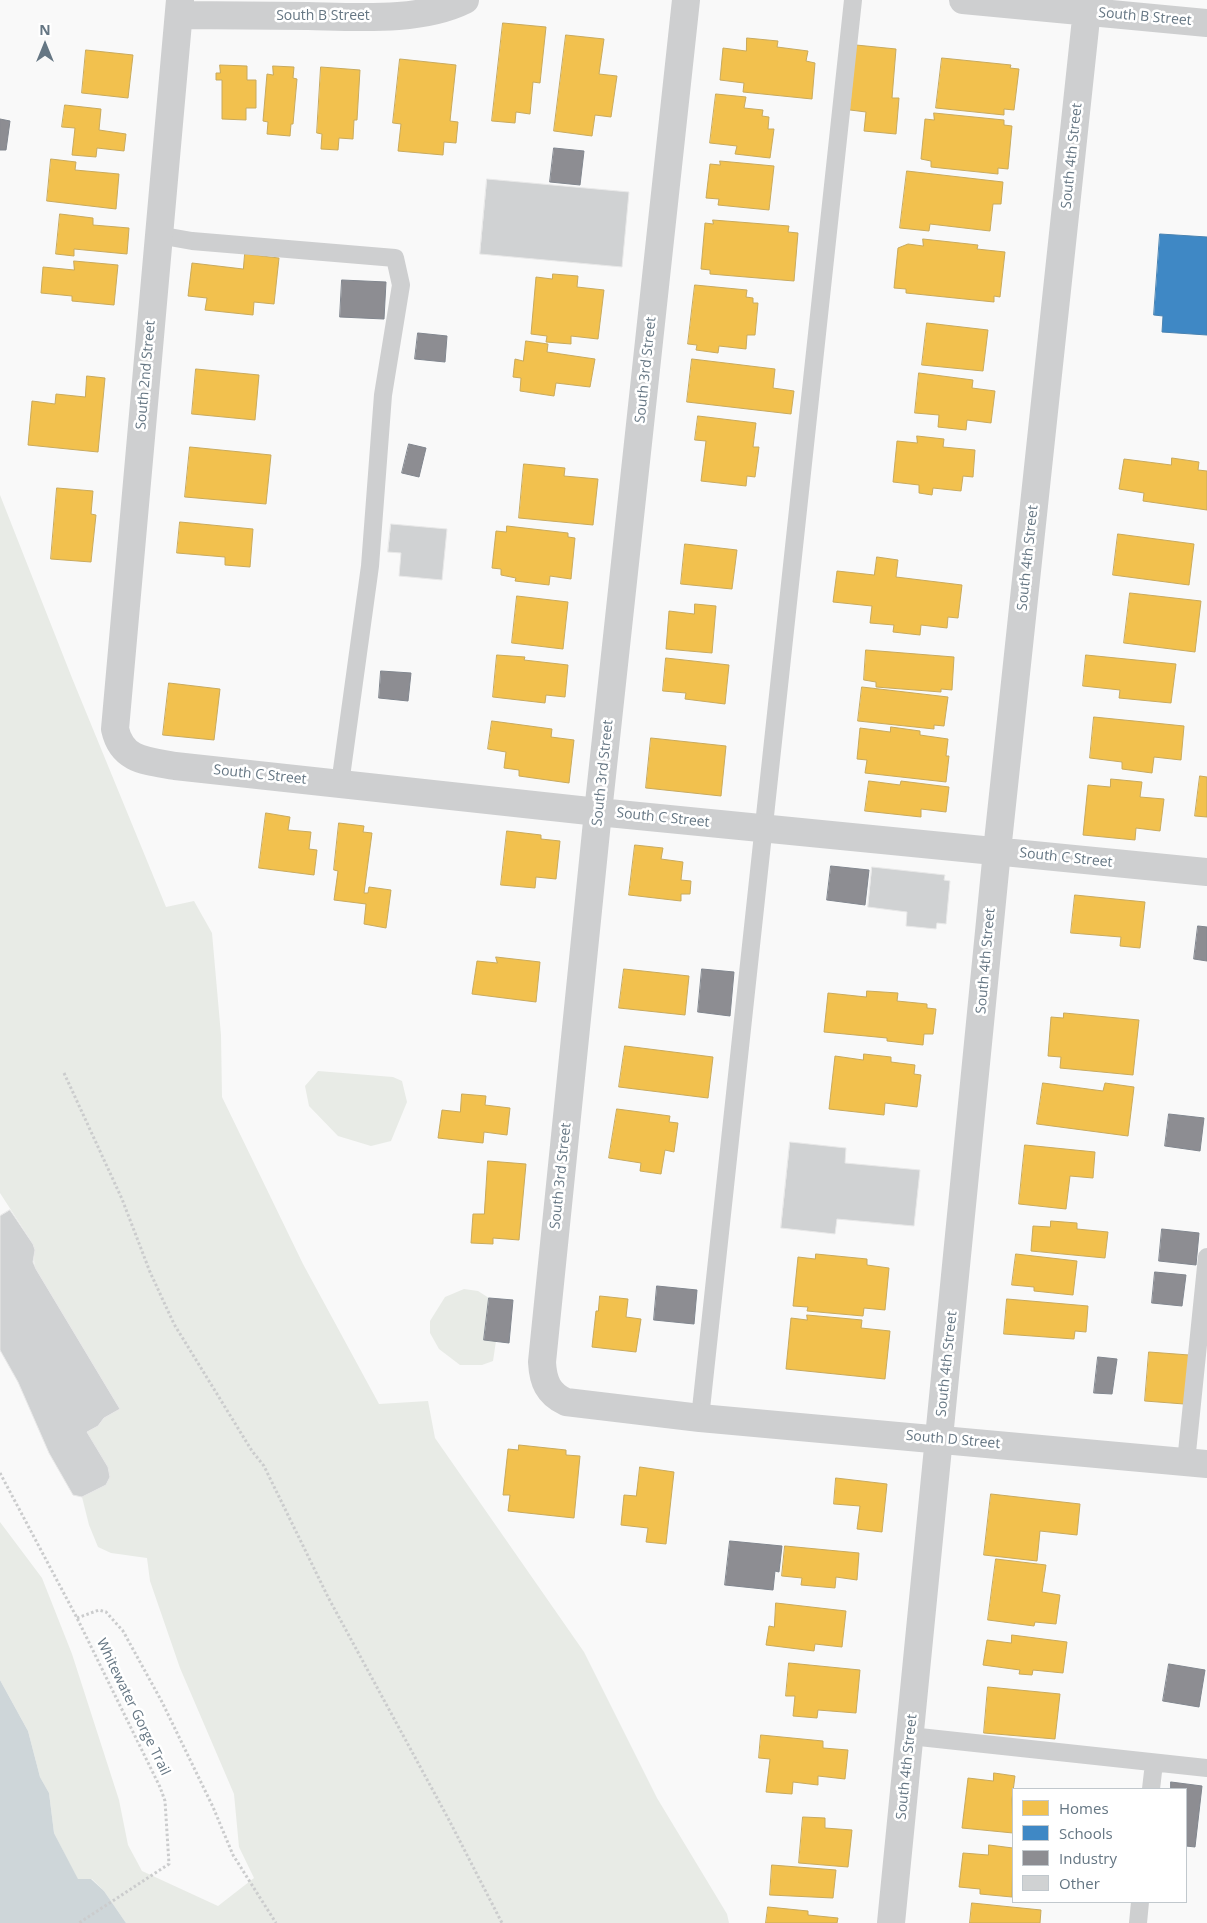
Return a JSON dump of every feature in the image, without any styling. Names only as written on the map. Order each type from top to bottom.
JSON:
[{"type":"street","name":"South B Street","points":[[180,7],[344,17],[419,14],[449,8],[465,0]]},
{"type":"street","name":"South 3rd Street","points":[[686,0],[598,812],[542,1362],[543,1376],[548,1389],[556,1397],[566,1402],[700,1418]]},
{"type":"street","name":"South B Street","points":[[963,0],[1088,6],[1207,23]]},
{"type":"street","name":"South 4th Street","points":[[891,1923],[997,851],[1088,6]]},
{"type":"street","name":"South 2nd Street","points":[[123,749],[117,740],[115,729],[180,7]]},
{"type":"street","name":"South C Street","points":[[123,749],[140,760],[175,766],[598,812],[1207,872]]},
{"type":"street","name":"South D Street","points":[[700,1418],[1196,1463]]},
{"type":"lane","points":[[700,1418],[762,828],[853,0]]},
{"type":"lane","points":[[158,236],[192,241],[395,258],[401,285],[383,396],[370,566],[340,784]]},
{"type":"lane","points":[[1196,1463],[1207,1257]]},
{"type":"lane","points":[[910,1736],[1207,1768]]},
{"type":"lane","points":[[1151,1788],[1154,1763]]},
{"type":"lane","points":[[1138,1923],[1140,1903]]},
{"type":"path","points":[[64,1073],[122,1199],[150,1272],[174,1324],[252,1451],[264,1466],[328,1597],[449,1820],[502,1923]]},
{"type":"path","name":"Whitewater Gorge Trail","points":[[0,1473],[77,1618],[160,1788],[165,1802],[169,1864],[79,1923]]},
{"type":"path","points":[[77,1618],[98,1610],[106,1612],[123,1631],[162,1702],[213,1807],[233,1855],[276,1923]]},
{"type":"shaded area","points":[[0,495],[72,678],[166,907],[194,901],[212,933],[221,1035],[222,1097],[303,1264],[379,1404],[428,1401],[435,1438],[584,1652],[657,1798],[727,1914],[729,1923],[126,1923],[104,1891],[92,1879],[78,1880],[54,1833],[49,1793],[40,1777],[28,1731],[0,1680],[0,1522],[42,1578],[72,1654],[119,1800],[128,1845],[142,1871],[218,1906],[254,1878],[239,1847],[234,1794],[180,1668],[150,1581],[147,1558],[111,1553],[98,1547],[89,1525],[82,1497],[106,1485],[110,1477],[87,1432],[98,1426],[104,1418],[120,1409],[36,1269],[33,1244],[0,1193]]},
{"type":"shaded area","points":[[318,1071],[393,1077],[402,1081],[407,1102],[391,1141],[371,1146],[338,1136],[309,1106],[305,1086]]},
{"type":"shaded area","points":[[464,1289],[478,1291],[489,1298],[484,1340],[496,1341],[493,1361],[482,1365],[460,1365],[439,1349],[430,1333],[430,1321],[445,1297]]},
{"type":"shaded area","points":[[0,1680],[28,1731],[40,1777],[49,1793],[54,1833],[78,1879],[91,1879],[104,1891],[126,1923],[0,1923]]},
{"type":"building: Homes","points":[[503,23],[546,27],[540,83],[533,82],[530,114],[516,112],[515,123],[492,121]]},
{"type":"building: Homes","points":[[566,35],[604,39],[599,74],[617,76],[611,117],[595,115],[592,136],[554,131]]},
{"type":"building: Homes","points":[[747,38],[778,41],[777,47],[808,51],[806,61],[815,63],[812,99],[743,92],[744,83],[720,80],[723,48],[746,51]]},
{"type":"building: Homes","points":[[856,45],[896,49],[892,98],[899,98],[896,134],[864,131],[866,112],[850,110]]},
{"type":"building: Homes","points":[[86,50],[133,55],[128,98],[82,93]]},
{"type":"building: Homes","points":[[942,58],[1011,65],[1010,68],[1019,69],[1014,110],[1004,109],[1004,115],[936,108]]},
{"type":"building: Homes","points":[[400,59],[456,65],[450,121],[458,122],[456,143],[444,142],[443,155],[398,151],[401,124],[393,123]]},
{"type":"building: Homes","points":[[220,65],[247,66],[247,80],[256,80],[256,108],[246,108],[246,120],[222,119],[222,80],[216,80],[216,73],[220,73]]},
{"type":"building: Homes","points":[[273,66],[294,67],[293,78],[297,79],[293,124],[291,124],[290,136],[267,134],[268,122],[263,121],[267,74],[273,75]]},
{"type":"building: Homes","points":[[321,67],[360,70],[357,120],[354,120],[353,139],[339,138],[338,150],[321,149],[322,134],[317,133]]},
{"type":"building: Homes","points":[[716,94],[746,97],[744,108],[763,110],[762,116],[769,117],[768,129],[774,129],[770,158],[735,154],[737,146],[710,143]]},
{"type":"building: Homes","points":[[65,105],[101,109],[99,130],[126,134],[124,151],[97,148],[96,157],[72,155],[75,128],[62,127]]},
{"type":"building: Homes","points":[[934,113],[1004,120],[1004,125],[1012,126],[1008,169],[998,168],[998,174],[931,167],[931,161],[921,159],[925,119],[934,120]]},
{"type":"building: Homes","points":[[51,159],[76,162],[75,170],[119,174],[116,209],[47,201]]},
{"type":"building: Homes","points":[[720,161],[774,166],[769,210],[718,205],[719,199],[706,198],[710,164],[720,165]]},
{"type":"building: Homes","points":[[907,171],[1003,182],[1001,204],[993,204],[990,231],[930,224],[929,231],[900,228]]},
{"type":"building: Homes","points":[[60,214],[93,218],[93,225],[129,228],[127,254],[74,249],[74,256],[56,254]]},
{"type":"building: Homes","points":[[713,220],[789,226],[788,232],[798,233],[794,281],[710,274],[710,270],[701,269],[705,223],[713,224]]},
{"type":"building: Homes","points":[[923,239],[978,245],[977,249],[1005,252],[1000,297],[994,296],[994,302],[906,293],[906,289],[894,288],[898,248],[908,244],[923,246]]},
{"type":"building: Homes","points":[[245,254],[279,258],[274,304],[254,302],[253,315],[205,310],[207,298],[188,296],[192,263],[243,269]]},
{"type":"building: Homes","points":[[74,261],[118,265],[114,305],[72,301],[72,296],[41,293],[43,267],[74,270]]},
{"type":"building: Homes","points":[[553,274],[578,276],[577,287],[604,290],[598,339],[571,336],[571,344],[546,342],[547,336],[531,334],[536,277],[552,279]]},
{"type":"building: Homes","points":[[695,285],[747,290],[746,297],[753,298],[753,303],[758,303],[755,335],[747,335],[746,349],[719,346],[718,353],[696,350],[697,345],[688,344]]},
{"type":"building: Homes","points":[[927,323],[988,330],[983,371],[922,365]]},
{"type":"building: Homes","points":[[526,341],[548,344],[547,352],[595,359],[590,387],[556,383],[554,396],[520,391],[521,378],[513,377],[515,359],[523,361]]},
{"type":"building: Homes","points":[[692,359],[775,369],[773,388],[794,391],[791,414],[687,402]]},
{"type":"building: Homes","points":[[196,369],[259,375],[255,420],[192,414]]},
{"type":"building: Homes","points":[[919,373],[973,380],[972,388],[995,391],[991,423],[967,420],[966,430],[938,427],[939,415],[915,413]]},
{"type":"building: Homes","points":[[87,376],[105,378],[98,452],[28,445],[32,401],[55,404],[56,394],[85,397]]},
{"type":"building: Homes","points":[[698,416],[756,423],[753,447],[759,447],[755,477],[747,476],[746,486],[701,481],[706,441],[695,440]]},
{"type":"building: Homes","points":[[917,436],[944,439],[943,447],[975,450],[973,477],[963,476],[961,491],[933,488],[932,495],[919,493],[919,485],[893,482],[897,441],[917,443]]},
{"type":"building: Homes","points":[[190,447],[271,455],[266,504],[185,497]]},
{"type":"building: Homes","points":[[1172,458],[1199,462],[1198,470],[1207,471],[1207,510],[1143,501],[1144,493],[1119,489],[1124,459],[1171,465]]},
{"type":"building: Homes","points":[[524,464],[565,468],[564,476],[598,479],[593,525],[519,518]]},
{"type":"building: Homes","points":[[57,488],[93,491],[91,514],[96,515],[91,562],[51,559]]},
{"type":"building: Homes","points":[[180,522],[253,529],[250,567],[225,565],[225,557],[177,553]]},
{"type":"building: Homes","points":[[507,526],[568,533],[568,537],[575,538],[571,579],[550,576],[549,585],[515,581],[516,578],[501,575],[501,569],[492,568],[496,531],[506,532]]},
{"type":"building: Homes","points":[[1118,534],[1194,544],[1189,585],[1113,575]]},
{"type":"building: Homes","points":[[685,544],[737,550],[732,589],[681,584]]},
{"type":"building: Homes","points":[[877,557],[898,560],[896,577],[962,585],[958,618],[948,617],[947,628],[921,625],[920,635],[893,632],[894,625],[870,623],[872,606],[833,602],[837,571],[874,575]]},
{"type":"building: Homes","points":[[1130,593],[1201,601],[1195,652],[1124,643]]},
{"type":"building: Homes","points":[[517,596],[568,602],[563,649],[512,643]]},
{"type":"building: Homes","points":[[695,604],[716,606],[712,653],[666,649],[669,611],[694,614]]},
{"type":"building: Homes","points":[[866,650],[954,657],[952,690],[941,689],[941,692],[876,687],[876,682],[864,680]]},
{"type":"building: Homes","points":[[497,655],[525,657],[524,660],[568,665],[565,697],[546,695],[545,703],[493,697]]},
{"type":"building: Homes","points":[[1086,655],[1176,664],[1171,703],[1119,698],[1120,690],[1083,686]]},
{"type":"building: Homes","points":[[666,658],[729,665],[725,704],[685,699],[686,693],[663,691]]},
{"type":"building: Homes","points":[[169,683],[220,689],[214,740],[163,735]]},
{"type":"building: Homes","points":[[862,687],[948,697],[944,726],[934,725],[934,729],[858,721]]},
{"type":"building: Homes","points":[[1094,717],[1184,726],[1181,760],[1154,757],[1152,773],[1122,769],[1122,762],[1090,758]]},
{"type":"building: Homes","points":[[492,721],[552,729],[551,737],[574,740],[569,783],[519,776],[519,770],[504,768],[506,752],[488,749]]},
{"type":"building: Homes","points":[[891,727],[920,731],[920,735],[948,739],[946,756],[949,756],[946,782],[865,773],[867,760],[857,759],[860,728],[890,732]]},
{"type":"building: Homes","points":[[651,738],[726,746],[721,796],[646,788]]},
{"type":"building: Homes","points":[[1200,776],[1207,777],[1207,817],[1195,816]]},
{"type":"building: Homes","points":[[1111,779],[1142,782],[1140,797],[1164,799],[1160,831],[1136,828],[1135,840],[1083,835],[1088,785],[1110,787]]},
{"type":"building: Homes","points":[[869,781],[900,785],[901,781],[949,787],[946,812],[921,809],[921,817],[865,811]]},
{"type":"building: Homes","points":[[266,813],[290,817],[288,830],[311,832],[309,849],[317,850],[314,875],[259,868]]},
{"type":"building: Homes","points":[[339,823],[364,826],[363,832],[372,833],[364,893],[368,893],[369,887],[391,890],[386,928],[364,924],[366,904],[334,900],[338,871],[334,870]]},
{"type":"building: Homes","points":[[507,831],[541,835],[541,839],[560,841],[556,879],[536,877],[535,888],[501,885]]},
{"type":"building: Homes","points":[[635,845],[663,848],[661,859],[683,862],[681,880],[691,881],[690,894],[681,894],[681,901],[629,895]]},
{"type":"building: Homes","points":[[1075,895],[1145,902],[1140,948],[1120,946],[1121,937],[1071,933]]},
{"type":"building: Homes","points":[[496,957],[540,962],[536,1002],[472,994],[477,961],[497,963]]},
{"type":"building: Homes","points":[[624,969],[689,976],[685,1015],[619,1008]]},
{"type":"building: Homes","points":[[867,991],[898,993],[897,1001],[927,1004],[927,1008],[936,1009],[933,1034],[924,1034],[923,1045],[887,1041],[887,1038],[824,1032],[828,993],[866,997]]},
{"type":"building: Homes","points":[[1064,1013],[1139,1020],[1133,1075],[1060,1068],[1061,1057],[1048,1056],[1051,1017],[1063,1018]]},
{"type":"building: Homes","points":[[625,1046],[713,1057],[708,1098],[619,1087]]},
{"type":"building: Homes","points":[[864,1054],[891,1057],[891,1062],[915,1065],[914,1074],[921,1075],[917,1107],[885,1103],[884,1115],[829,1109],[835,1056],[863,1060]]},
{"type":"building: Homes","points":[[1043,1083],[1103,1091],[1105,1083],[1134,1087],[1128,1136],[1037,1124]]},
{"type":"building: Homes","points":[[462,1094],[486,1096],[485,1105],[510,1108],[507,1135],[484,1132],[483,1143],[438,1138],[442,1110],[460,1112]]},
{"type":"building: Homes","points":[[617,1109],[670,1116],[669,1122],[678,1123],[674,1152],[665,1150],[661,1174],[640,1171],[641,1163],[609,1158]]},
{"type":"building: Homes","points":[[1025,1145],[1095,1152],[1093,1178],[1070,1176],[1066,1209],[1019,1204]]},
{"type":"building: Homes","points":[[488,1161],[526,1164],[519,1240],[493,1238],[493,1244],[471,1243],[473,1214],[484,1214]]},
{"type":"building: Homes","points":[[1051,1221],[1077,1223],[1077,1229],[1108,1232],[1105,1258],[1031,1251],[1033,1226],[1050,1227]]},
{"type":"building: Homes","points":[[816,1254],[867,1259],[867,1265],[889,1268],[885,1310],[864,1308],[863,1316],[807,1311],[808,1307],[793,1306],[798,1257],[815,1259]]},
{"type":"building: Homes","points":[[1016,1254],[1077,1261],[1073,1295],[1034,1291],[1034,1287],[1012,1285]]},
{"type":"building: Homes","points":[[600,1296],[628,1299],[626,1317],[641,1319],[636,1352],[592,1347],[596,1311],[598,1311]]},
{"type":"building: Homes","points":[[1007,1299],[1088,1306],[1086,1332],[1075,1331],[1074,1339],[1004,1334]]},
{"type":"building: Homes","points":[[807,1315],[862,1320],[861,1328],[890,1331],[885,1379],[786,1369],[791,1318],[807,1320]]},
{"type":"building: Homes","points":[[1149,1352],[1189,1355],[1184,1404],[1145,1401]]},
{"type":"building: Homes","points":[[519,1445],[566,1450],[566,1455],[580,1456],[574,1518],[508,1511],[510,1495],[503,1495],[508,1449],[518,1450]]},
{"type":"building: Homes","points":[[640,1467],[674,1472],[666,1544],[646,1542],[648,1528],[621,1525],[624,1495],[636,1496]]},
{"type":"building: Homes","points":[[836,1478],[887,1484],[882,1532],[857,1529],[860,1506],[834,1504]]},
{"type":"building: Homes","points":[[991,1494],[1080,1504],[1077,1535],[1040,1531],[1037,1561],[984,1555]]},
{"type":"building: Homes","points":[[785,1546],[859,1553],[857,1580],[836,1577],[835,1588],[801,1585],[802,1578],[782,1576]]},
{"type":"building: Homes","points":[[996,1559],[1046,1565],[1042,1592],[1060,1595],[1056,1624],[1035,1622],[1034,1626],[988,1620]]},
{"type":"building: Homes","points":[[776,1603],[846,1611],[842,1647],[815,1644],[814,1651],[766,1645],[769,1626],[774,1627]]},
{"type":"building: Homes","points":[[1012,1635],[1067,1642],[1063,1673],[1033,1670],[1032,1675],[1019,1674],[1020,1670],[983,1665],[987,1640],[1011,1643]]},
{"type":"building: Homes","points":[[789,1663],[860,1670],[856,1713],[818,1710],[817,1718],[793,1716],[795,1696],[786,1696]]},
{"type":"building: Homes","points":[[988,1687],[1060,1694],[1055,1739],[984,1733]]},
{"type":"building: Homes","points":[[761,1735],[823,1741],[823,1748],[848,1750],[845,1779],[818,1776],[818,1785],[793,1782],[792,1794],[766,1792],[770,1759],[759,1758]]},
{"type":"building: Homes","points":[[994,1773],[1015,1776],[1012,1788],[1012,1833],[962,1828],[968,1778],[993,1781]]},
{"type":"building: Homes","points":[[803,1817],[825,1818],[825,1828],[852,1830],[848,1867],[799,1863]]},
{"type":"building: Homes","points":[[989,1845],[1012,1848],[1012,1897],[980,1894],[980,1889],[959,1887],[963,1853],[988,1855]]},
{"type":"building: Homes","points":[[772,1865],[836,1870],[833,1898],[770,1895]]},
{"type":"building: Homes","points":[[972,1903],[1041,1910],[1040,1923],[970,1923]]},
{"type":"building: Homes","points":[[768,1907],[808,1911],[808,1915],[838,1918],[837,1923],[766,1923]]},
{"type":"building: Schools","points":[[1160,234],[1207,237],[1207,335],[1162,332],[1163,316],[1154,315]]},
{"type":"building: Industry","points":[[0,119],[10,121],[6,150],[0,150]]},
{"type":"building: Industry","points":[[554,148],[584,151],[580,185],[550,182]]},
{"type":"building: Industry","points":[[342,280],[386,282],[384,319],[340,317]]},
{"type":"building: Industry","points":[[418,333],[447,336],[445,362],[415,359]]},
{"type":"building: Industry","points":[[409,444],[426,448],[419,477],[402,473]]},
{"type":"building: Industry","points":[[381,671],[411,673],[408,701],[379,698]]},
{"type":"building: Industry","points":[[831,866],[869,870],[865,905],[827,900]]},
{"type":"building: Industry","points":[[1198,926],[1207,927],[1207,961],[1194,959]]},
{"type":"building: Industry","points":[[702,969],[734,972],[730,1016],[698,1012]]},
{"type":"building: Industry","points":[[1169,1114],[1204,1118],[1200,1151],[1165,1146]]},
{"type":"building: Industry","points":[[1162,1229],[1199,1233],[1196,1265],[1159,1261]]},
{"type":"building: Industry","points":[[1155,1272],[1186,1275],[1182,1306],[1152,1303]]},
{"type":"building: Industry","points":[[657,1286],[697,1290],[694,1324],[654,1320]]},
{"type":"building: Industry","points":[[489,1298],[513,1300],[509,1343],[484,1340]]},
{"type":"building: Industry","points":[[1098,1357],[1117,1359],[1112,1394],[1094,1393]]},
{"type":"building: Industry","points":[[730,1541],[782,1546],[779,1572],[775,1571],[773,1590],[725,1585]]},
{"type":"building: Industry","points":[[1169,1664],[1205,1670],[1199,1707],[1163,1701]]},
{"type":"building: Industry","points":[[1171,1782],[1202,1786],[1195,1847],[1187,1846],[1187,1788],[1171,1788]]},
{"type":"building: Other","points":[[487,179],[629,192],[622,267],[480,254]]},
{"type":"building: Other","points":[[391,524],[447,529],[442,580],[399,576],[401,553],[388,552]]},
{"type":"building: Other","points":[[872,867],[945,875],[944,880],[950,881],[946,924],[937,923],[936,929],[906,926],[907,912],[868,907]]},
{"type":"building: Other","points":[[790,1142],[846,1148],[845,1163],[920,1170],[914,1226],[837,1219],[835,1234],[781,1228]]},
{"type":"building: Other","points":[[10,1210],[33,1244],[35,1250],[33,1262],[36,1269],[120,1409],[104,1418],[98,1426],[87,1432],[108,1467],[110,1477],[106,1485],[82,1497],[73,1495],[49,1453],[18,1382],[0,1350],[0,1216]]}]
